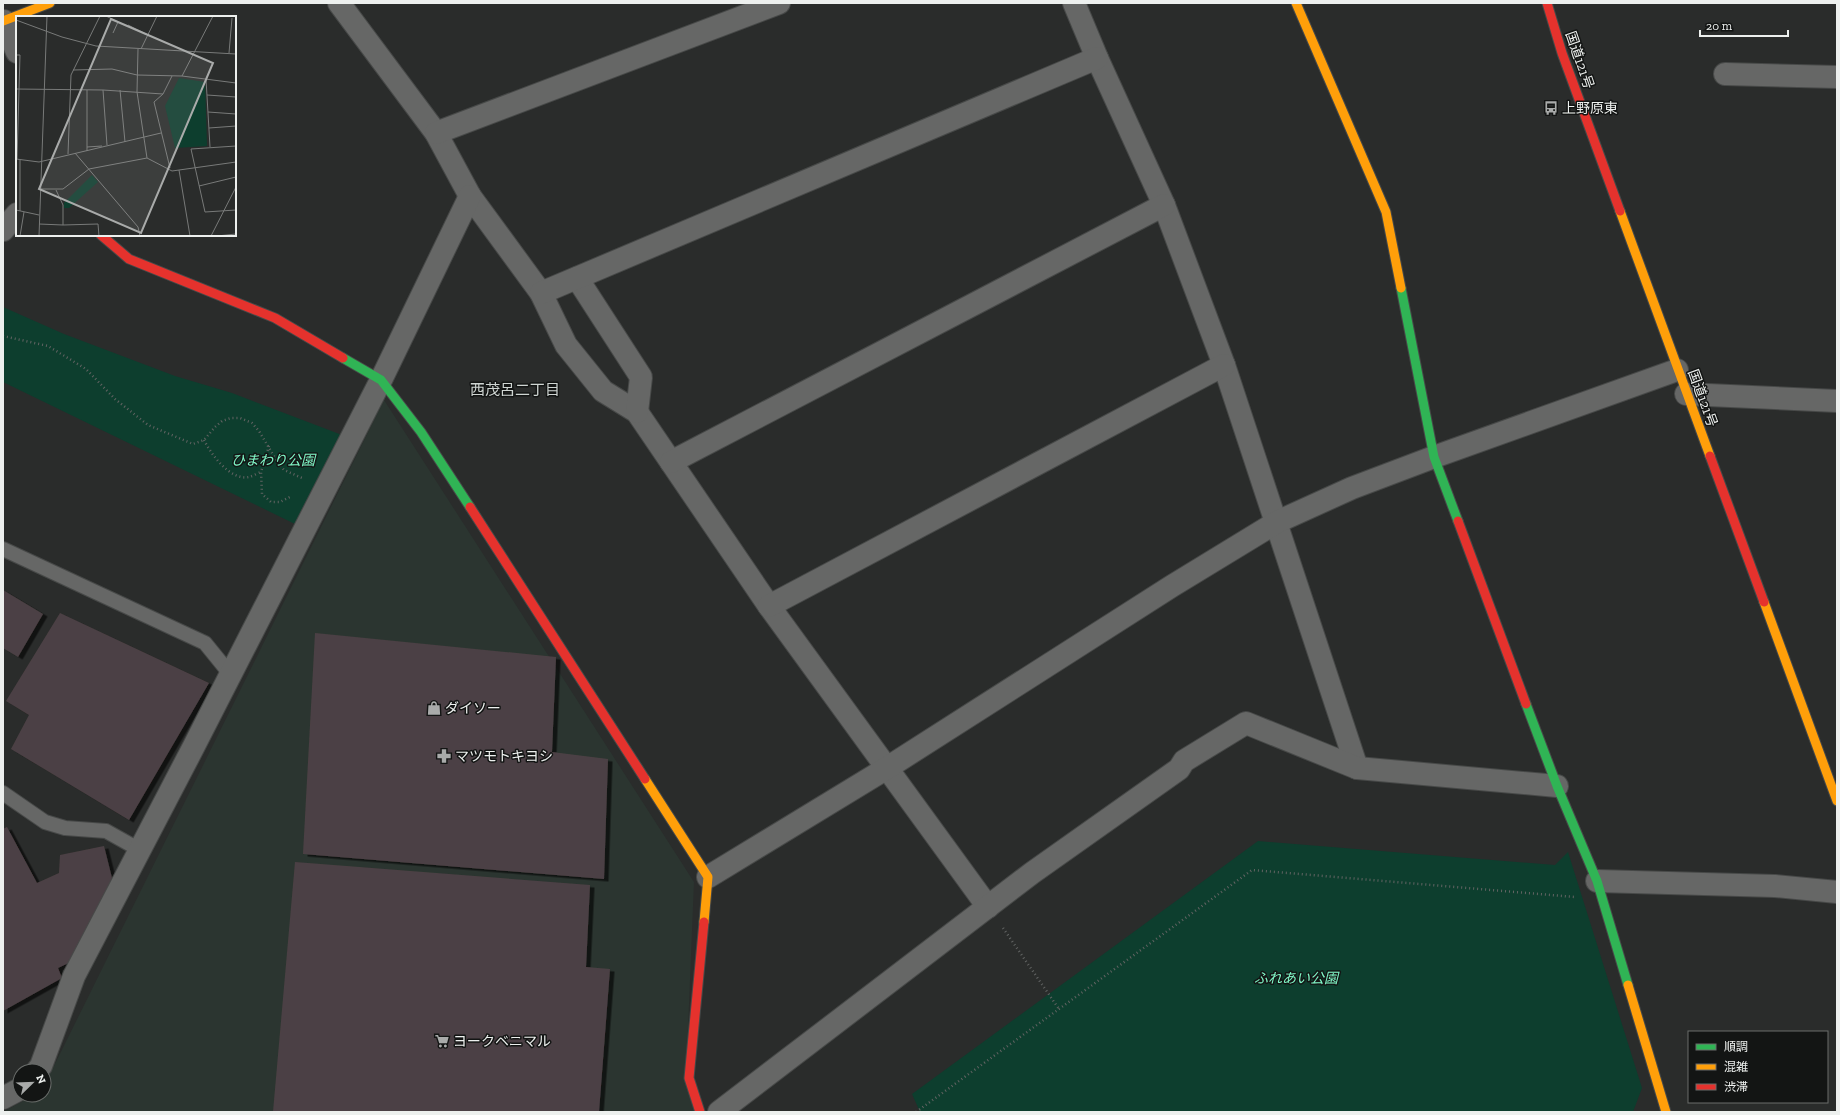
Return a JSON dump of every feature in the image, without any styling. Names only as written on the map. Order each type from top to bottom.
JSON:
[{"type":"main road","points":[[17,16],[50,3]]},
{"type":"main road","points":[[1296,3],[1386,212],[1434,457],[1557,786],[1597,881],[1663,1111]]},
{"type":"main road","name":"国道121号","points":[[1547,3],[1562,53],[1677,370],[1837,801]]},
{"type":"main road","points":[[4,21],[16,16]]},
{"type":"main road","points":[[102,236],[129,259],[275,318],[381,380],[421,432],[708,876],[689,1078],[700,1112]]},
{"type":"street","points":[[339,3],[436,133],[470,196],[541,293],[566,345],[603,391],[637,412],[769,606],[988,907]]},
{"type":"street","points":[[436,133],[779,3]]},
{"type":"street","points":[[1074,3],[1097,58],[1164,205],[1224,365],[1357,768]]},
{"type":"street","points":[[4,21],[16,50]]},
{"type":"street","points":[[541,293],[1097,58]]},
{"type":"street","points":[[1725,74],[1837,77]]},
{"type":"street","points":[[42,1063],[74,976],[231,675],[381,380],[470,196]]},
{"type":"street","points":[[671,462],[1164,205]]},
{"type":"street","points":[[3,230],[16,215]]},
{"type":"street","points":[[577,278],[641,377],[637,412]]},
{"type":"street","points":[[769,606],[1224,365]]},
{"type":"street","points":[[708,876],[887,768],[1172,586],[1277,522],[1352,488],[1677,370]]},
{"type":"street","points":[[1686,394],[1837,401]]},
{"type":"street","points":[[719,1112],[988,907],[1179,769],[1184,761],[1246,723],[1357,768],[1557,786]]},
{"type":"street","points":[[1597,881],[1775,886],[1837,892]]},
{"type":"street","points":[[3,1098],[12,1093]]},
{"type":"lane","points":[[3,549],[205,643],[231,675]]},
{"type":"lane","points":[[3,793],[45,822],[65,828],[106,831],[140,850]]},
{"type":"path","points":[[3,336],[48,346],[86,369],[115,399],[148,425],[193,444],[204,440],[215,426],[231,418],[240,418],[252,423],[284,470],[326,488]]},
{"type":"path","points":[[204,440],[215,458],[233,473],[249,477],[261,472]]},
{"type":"path","points":[[269,446],[261,472],[262,494],[271,502],[280,502],[292,496]]},
{"type":"path","points":[[298,485],[302,478]]},
{"type":"path","points":[[916,1112],[1252,870],[1578,898]]},
{"type":"path","points":[[988,907],[1059,1009]]},
{"type":"shaded area","points":[[384,400],[694,882],[686,1078],[699,1112],[3,1112],[19,1103],[52,1103],[52,1070]]},
{"type":"green space","name":"ひまわり公園","points":[[3,307],[64,334],[175,376],[232,393],[342,435],[295,524],[3,382]]},
{"type":"green space","name":"ふれあい公園","points":[[1258,841],[1555,865],[1568,852],[1642,1088],[1633,1112],[920,1112],[912,1094]]},
{"type":"building","points":[[3,590],[43,614],[18,657],[3,648]]},
{"type":"building","points":[[60,613],[209,683],[129,820],[11,749],[29,715],[6,701]]},
{"type":"building","name":"マツモトキヨシ","points":[[315,633],[556,657],[552,752],[608,759],[604,879],[303,854]]},
{"type":"building","points":[[7,827],[37,883],[59,873],[60,855],[104,846],[112,878],[75,960],[58,968],[62,978],[3,1011],[3,829]]},
{"type":"building","name":"ヨークベニマル","points":[[295,862],[590,885],[586,967],[610,969],[599,1112],[273,1112]]},
{"type":"traffic: fast","points":[[1401,288],[1434,457],[1458,521]]},
{"type":"traffic: fast","points":[[343,358],[381,380],[421,432],[470,507]]},
{"type":"traffic: fast","points":[[1526,704],[1557,786],[1597,881],[1628,985]]},
{"type":"traffic: slow","points":[[16,16],[50,3]]},
{"type":"traffic: slow","points":[[1296,3],[1386,212],[1401,288]]},
{"type":"traffic: slow","points":[[3,21],[16,16]]},
{"type":"traffic: slow","points":[[1620,211],[1710,456]]},
{"type":"traffic: slow","points":[[1764,602],[1837,801]]},
{"type":"traffic: slow","points":[[645,779],[708,877],[704,922]]},
{"type":"traffic: slow","points":[[1628,985],[1666,1112]]},
{"type":"traffic: jam","points":[[1547,3],[1562,53],[1620,211]]},
{"type":"traffic: jam","points":[[102,236],[129,259],[275,318],[343,358]]},
{"type":"traffic: jam","points":[[1710,456],[1764,602]]},
{"type":"traffic: jam","points":[[470,507],[645,779]]},
{"type":"traffic: jam","points":[[1458,521],[1526,704]]},
{"type":"traffic: jam","points":[[700,1112],[689,1078],[704,922]]},
{"type":"place","name":"上野原東","points":[[1551,108]]},
{"type":"place","name":"ダイソー","points":[[434,708]]},
{"type":"place","name":"マツモトキヨシ","points":[[444,756]]},
{"type":"place","name":"ヨークベニマル","points":[[442,1041]]},
{"type":"district","name":"西茂呂二丁目","points":[[515,390]]}]
